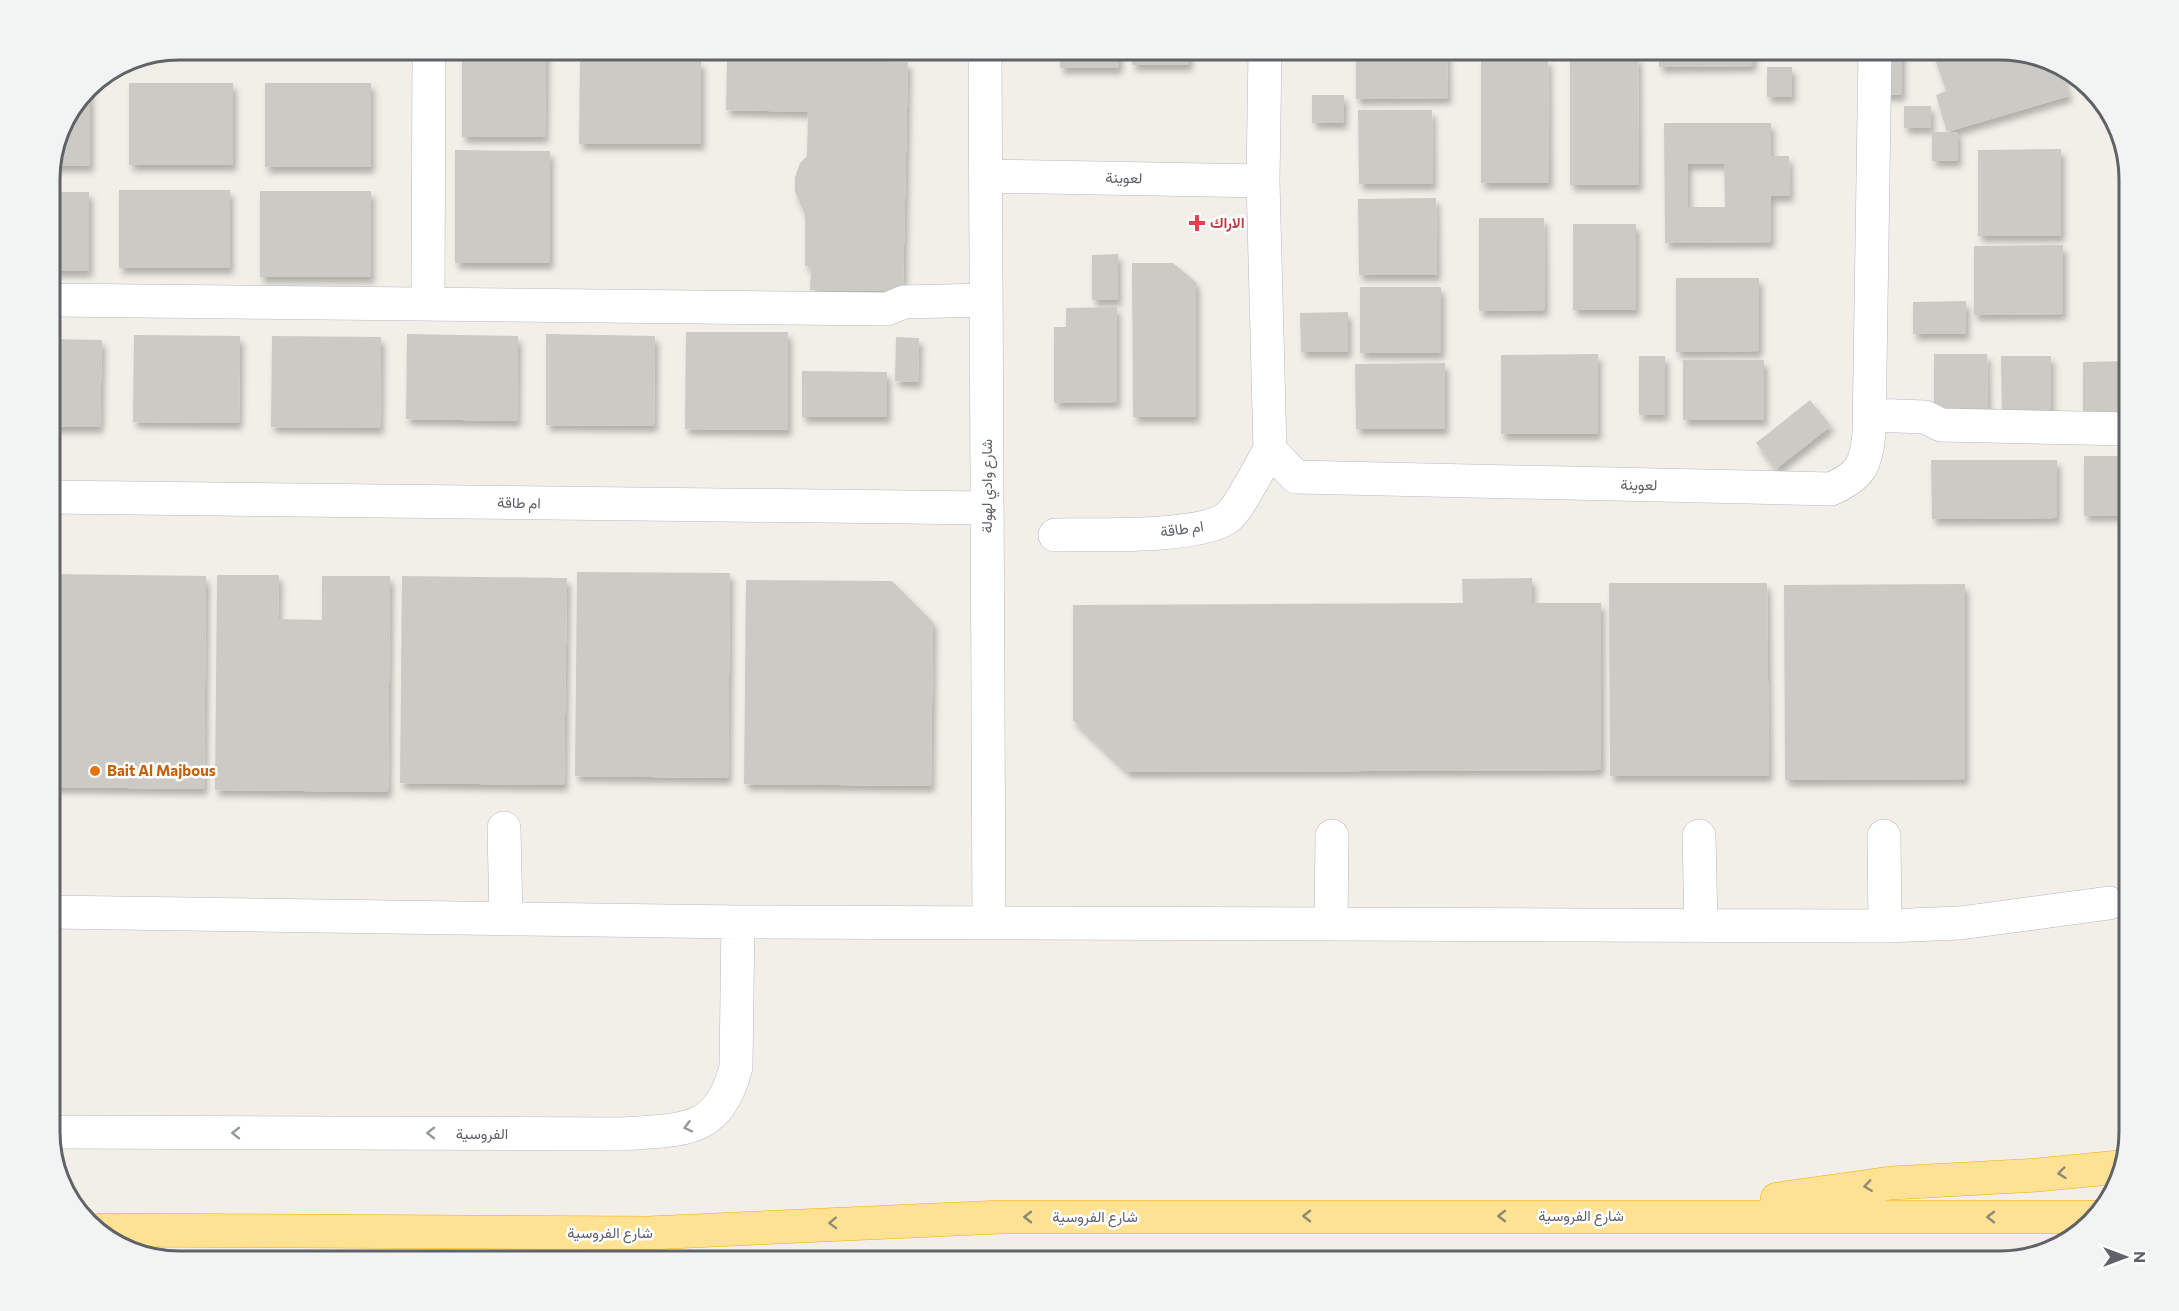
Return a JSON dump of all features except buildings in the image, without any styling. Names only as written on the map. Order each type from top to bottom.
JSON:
[{"type":"highway","points":[[1665,1216],[1891,1183],[2037,1175],[2113,1168]]},
{"type":"highway","name":"شارع الفروسية","points":[[113,1230],[648,1233],[1002,1217],[2082,1218]]},
{"type":"street","points":[[428,303],[429,60]]},
{"type":"street","name":"شارع وادي لهولة","points":[[985,60],[988,923]]},
{"type":"street","points":[[1265,60],[1263,181],[1270,450]]},
{"type":"street","name":"لعوينة","points":[[1270,450],[1296,477],[1831,489],[1851,480],[1867,460],[1869,425],[1875,60]]},
{"type":"street","name":"لعوينة","points":[[985,176],[1263,181]]},
{"type":"street","points":[[60,300],[887,309],[904,302],[986,311]]},
{"type":"street","points":[[1869,425],[1925,435],[1941,425],[2119,429]]},
{"type":"street","name":"ام طاقة","points":[[1055,536],[1169,532],[1206,527],[1229,516],[1270,450]]},
{"type":"street","name":"ام طاقة","points":[[60,497],[987,508]]},
{"type":"street","points":[[504,828],[506,919]]},
{"type":"street","points":[[1331,924],[1332,836]]},
{"type":"street","points":[[1699,836],[1701,926]]},
{"type":"street","points":[[1884,836],[1885,926]]},
{"type":"street","points":[[60,912],[738,922],[1885,926],[1960,923],[2109,903]]},
{"type":"street","name":"الفروسية","points":[[60,1132],[623,1134],[688,1128],[702,1123],[717,1108],[730,1089],[736,1067],[738,922]]},
{"type":"place","name":"الاراك","points":[[1197,223]]},
{"type":"place","name":"Bait Al Majbous","points":[[95,771]]}]
